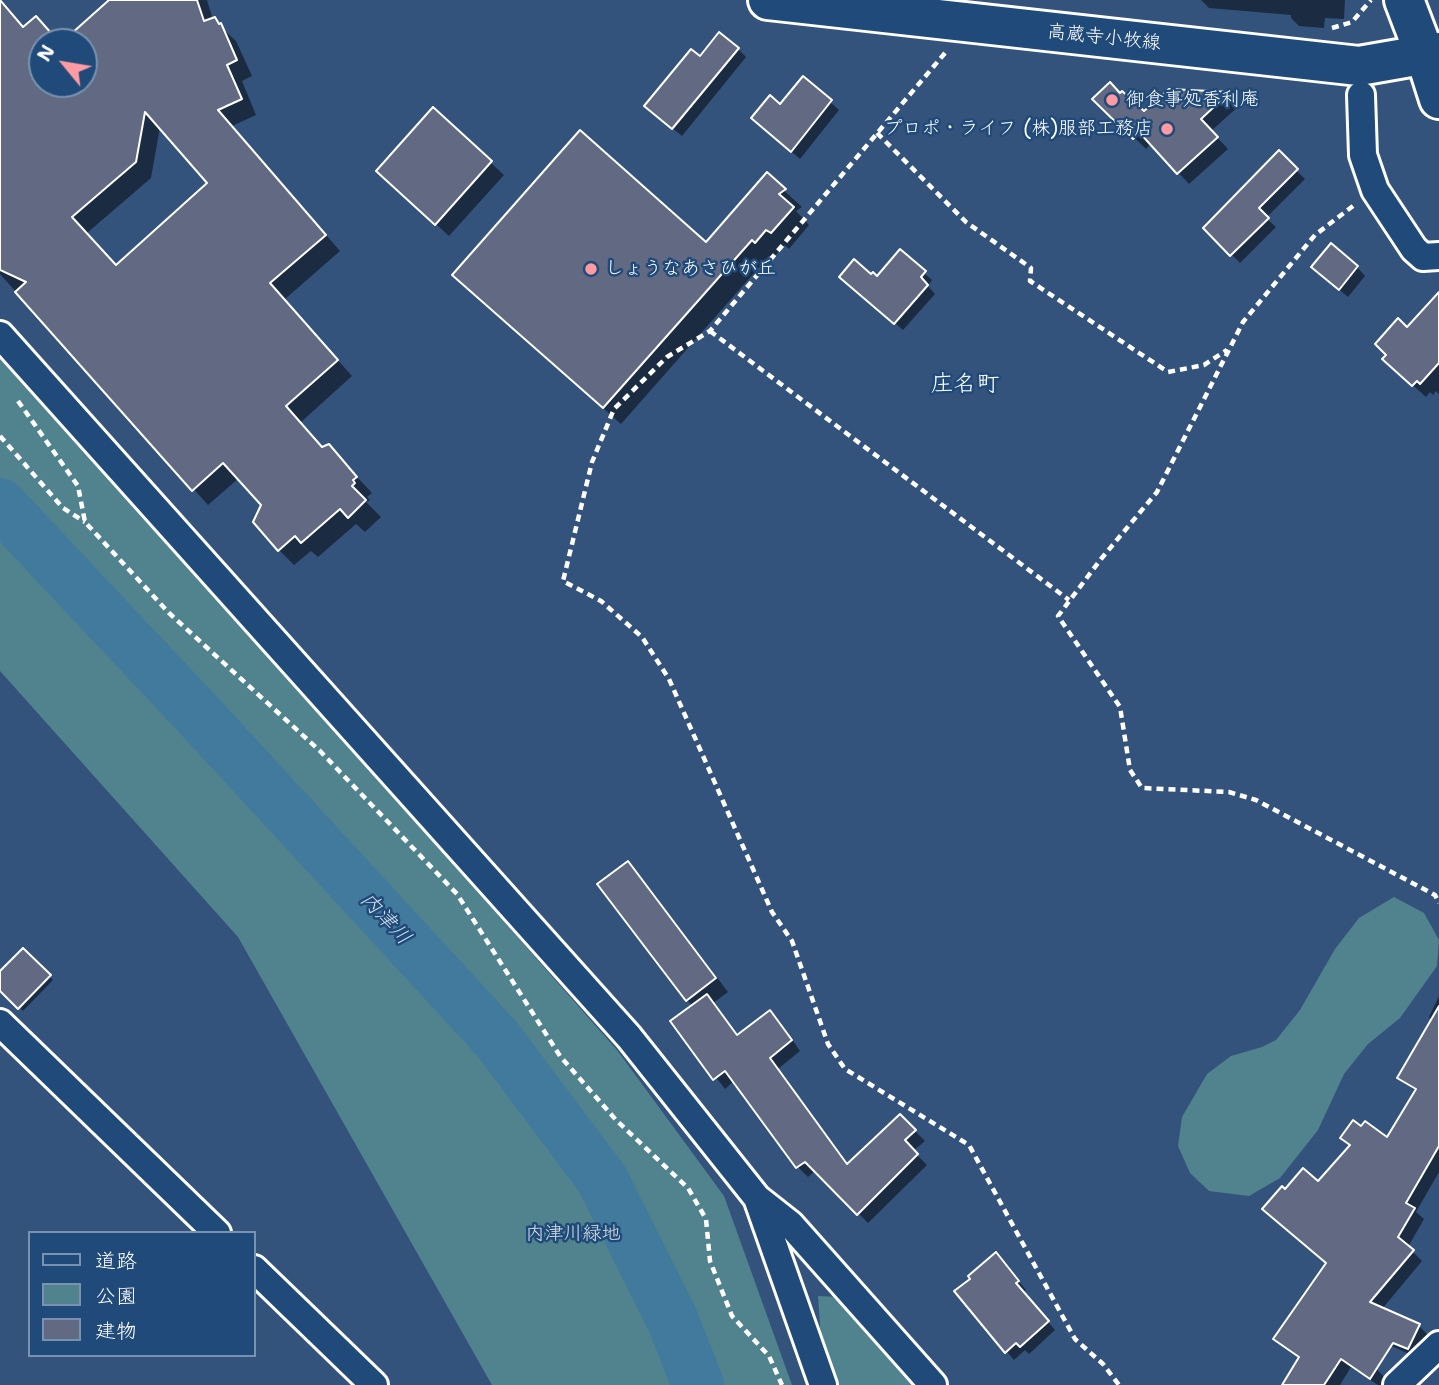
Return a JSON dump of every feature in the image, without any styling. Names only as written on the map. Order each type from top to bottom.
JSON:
[{"type":"main road","name":"高蔵寺小牧線","points":[[768,0],[1359,66],[1432,53]]},
{"type":"main road","points":[[1404,0],[1432,53],[1439,99]]},
{"type":"street","points":[[1362,95],[1363,155],[1375,190],[1414,249],[1423,257],[1439,256]]},
{"type":"street","points":[[0,335],[629,1037],[757,1198],[790,1224],[933,1385]]},
{"type":"street","points":[[0,1023],[215,1231]]},
{"type":"street","points":[[757,1198],[823,1385]]},
{"type":"street","points":[[256,1271],[374,1385]]},
{"type":"street","points":[[1396,1385],[1439,1345]]},
{"type":"path","points":[[1352,22],[1371,0]]},
{"type":"path","points":[[948,49],[710,331],[667,357],[614,409],[592,462],[563,581],[601,601],[642,637],[669,679],[772,912],[792,941],[828,1044],[845,1069],[969,1145],[1075,1339],[1103,1364],[1119,1385]]},
{"type":"path","points":[[877,133],[966,222],[1031,268],[1030,281],[1168,372],[1204,365],[1229,349]]},
{"type":"path","points":[[1357,202],[1315,234],[1243,322],[1157,492],[1058,616],[1120,707],[1130,770],[1142,788],[1229,792],[1256,800],[1434,895],[1439,903]]},
{"type":"path","points":[[710,331],[1069,600]]},
{"type":"path","points":[[16,397],[78,486],[85,522]]},
{"type":"path","points":[[0,436],[64,508],[85,522],[169,613],[320,751],[457,894],[560,1056],[616,1121],[688,1188],[706,1219],[710,1261],[732,1316],[769,1356],[782,1385]]},
{"type":"green space","name":"内津川緑地","points":[[0,350],[617,1050],[724,1196],[792,1385],[492,1385],[238,937],[0,671]]},
{"type":"green space","points":[[1394,897],[1424,913],[1439,940],[1437,966],[1400,1018],[1368,1044],[1344,1074],[1318,1130],[1280,1178],[1249,1196],[1209,1191],[1190,1173],[1178,1146],[1182,1117],[1207,1074],[1231,1056],[1276,1040],[1300,1010],[1335,949],[1359,918]]},
{"type":"green space","points":[[818,1296],[838,1297],[913,1385],[836,1385],[821,1340]]},
{"type":"building","points":[[0,0],[23,27],[36,16],[47,28],[28,28],[28,98],[98,98],[98,28],[78,28],[109,0],[197,0],[204,21],[215,17],[219,24],[221,23],[237,60],[227,65],[242,99],[218,110],[326,235],[270,283],[338,360],[286,406],[322,447],[329,444],[357,477],[352,486],[366,500],[348,518],[340,509],[301,543],[295,536],[278,551],[253,522],[261,505],[223,463],[192,491],[15,292],[26,282],[0,270]],"holes":[[[145,112],[207,183],[116,265],[72,217],[136,162]]]},
{"type":"building","points":[[719,32],[739,48],[672,129],[644,106],[691,49],[700,56]]},
{"type":"building","points":[[803,76],[832,100],[791,152],[751,118],[770,95],[780,104]]},
{"type":"building","name":"プロポ・ライフ (株)服部工務店","points":[[1110,82],[1144,111],[1169,89],[1230,92],[1201,119],[1218,137],[1177,174],[1139,132],[1133,139],[1092,99]]},
{"type":"building","points":[[433,107],[492,161],[435,225],[376,171]]},
{"type":"building","name":"しょうなあさひが丘","points":[[580,130],[706,242],[767,172],[786,189],[779,194],[794,207],[771,233],[766,230],[755,243],[752,240],[603,408],[452,275]]},
{"type":"building","points":[[1279,150],[1298,169],[1259,208],[1269,218],[1230,256],[1203,228]]},
{"type":"building","points":[[1331,243],[1358,266],[1339,290],[1311,267]]},
{"type":"building","points":[[900,249],[926,271],[921,277],[928,285],[894,324],[839,277],[854,259],[877,276]]},
{"type":"building","points":[[1439,292],[1439,363],[1420,384],[1417,381],[1412,386],[1382,359],[1386,355],[1375,344],[1398,318],[1407,327]]},
{"type":"building","points":[[628,861],[716,978],[686,1001],[597,884]]},
{"type":"building","points":[[23,948],[51,975],[18,1009],[0,991],[0,971]]},
{"type":"building","points":[[707,994],[737,1035],[770,1010],[792,1040],[770,1058],[847,1164],[900,1114],[916,1130],[905,1140],[918,1154],[857,1215],[805,1162],[796,1168],[725,1071],[713,1080],[670,1021]]},
{"type":"building","points":[[1439,1006],[1439,1146],[1406,1203],[1415,1208],[1398,1237],[1414,1250],[1370,1302],[1420,1324],[1408,1349],[1393,1343],[1370,1379],[1341,1359],[1324,1385],[1282,1385],[1299,1357],[1273,1339],[1326,1263],[1262,1209],[1282,1186],[1285,1189],[1303,1168],[1318,1181],[1350,1145],[1340,1138],[1353,1120],[1361,1126],[1365,1121],[1387,1137],[1416,1089],[1397,1078]]},
{"type":"building","points":[[996,1252],[1019,1281],[1016,1283],[1049,1321],[1020,1347],[1016,1343],[1005,1353],[954,1291]]},
{"type":"waterway","name":"内津川","points":[[0,504],[497,1039],[602,1179],[673,1321],[698,1385]]},
{"type":"place","name":"御食事処香利庵","points":[[1112,100]]},
{"type":"place","name":"プロポ・ライフ (株)服部工務店","points":[[1167,129]]},
{"type":"place","name":"しょうなあさひが丘","points":[[591,269]]},
{"type":"district","name":"庄名町","points":[[965,385]]}]
